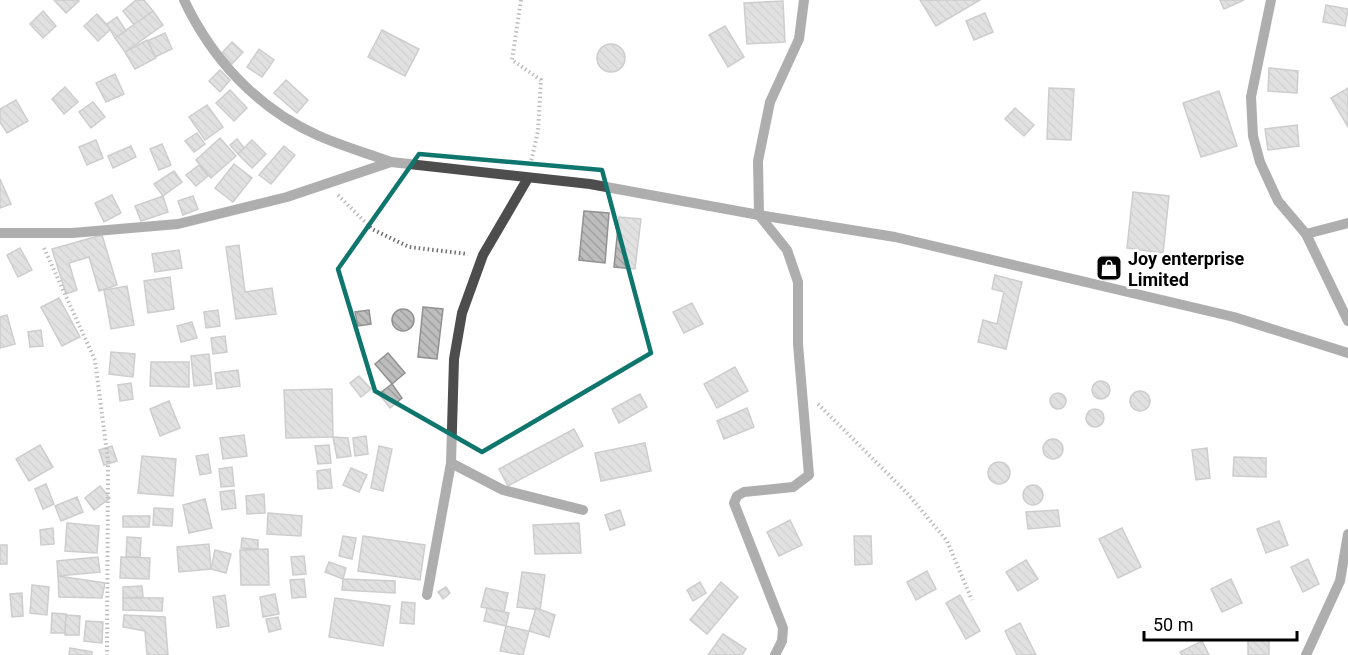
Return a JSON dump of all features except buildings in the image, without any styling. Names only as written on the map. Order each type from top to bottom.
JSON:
[{"type":"street","points":[[184,0],[212,50],[232,74],[263,101],[286,118],[318,135],[391,162],[590,184],[895,237],[1234,317],[1348,353]]},
{"type":"street","points":[[775,655],[782,641],[783,628],[734,502],[737,496],[744,492],[794,487],[809,475],[800,386],[798,282],[795,267],[787,250],[759,215],[758,161],[770,102],[799,39],[804,0]]},
{"type":"street","points":[[1271,0],[1251,97],[1253,136],[1260,162],[1278,201],[1306,234],[1348,321]]},
{"type":"street","points":[[0,232],[38,234],[121,230],[178,224],[327,184],[391,162]]},
{"type":"street","points":[[427,594],[451,463],[454,359],[462,313],[483,255],[528,178]]},
{"type":"street","points":[[1306,234],[1348,223]]},
{"type":"street","points":[[451,463],[502,490],[583,510]]},
{"type":"street","points":[[1306,655],[1340,581],[1348,534]]},
{"type":"path","points":[[520,0],[512,60],[541,80],[538,131],[528,178]]},
{"type":"path","points":[[327,184],[372,229],[409,247],[483,255]]},
{"type":"path","points":[[38,234],[95,360],[108,460],[107,655]]},
{"type":"path","points":[[800,386],[907,492],[947,541],[972,600]]},
{"type":"highlighted area","points":[[419,154],[602,170],[651,353],[482,452],[375,391],[338,269]]},
{"type":"place","name":"Joy enterprise Limited","points":[[1109,268]]}]
